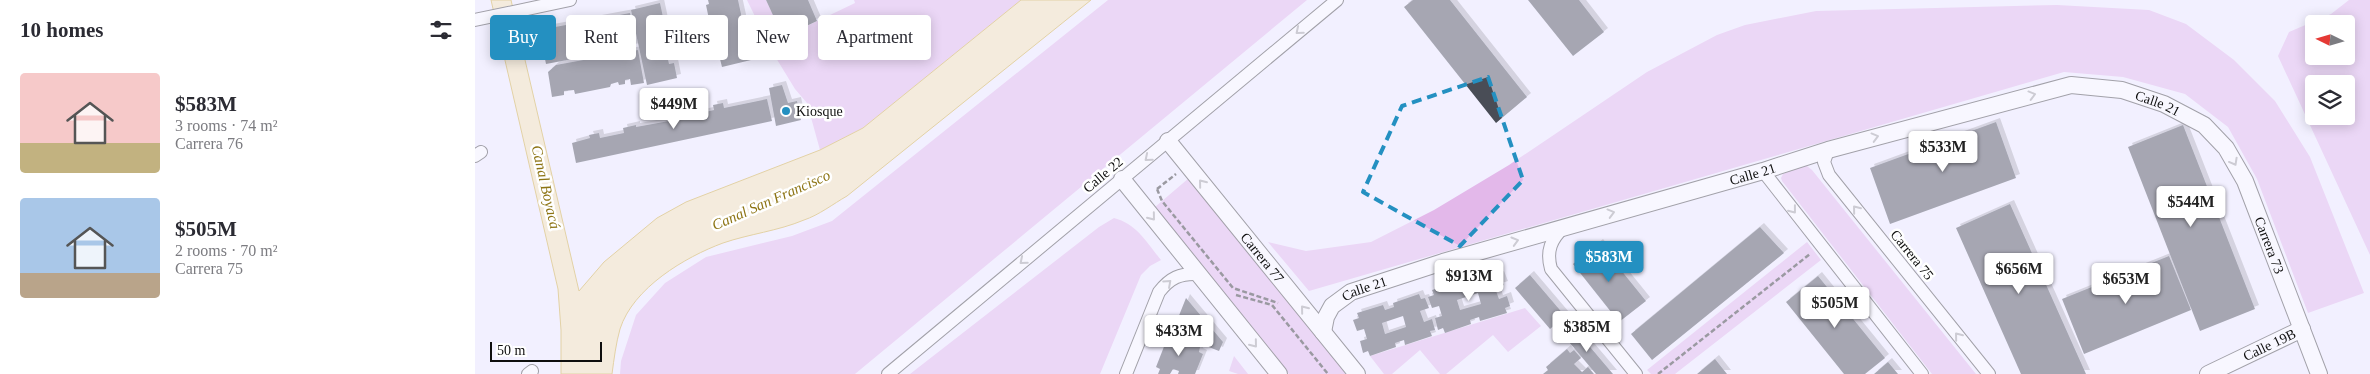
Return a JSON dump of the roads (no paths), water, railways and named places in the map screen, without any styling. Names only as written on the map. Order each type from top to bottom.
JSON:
[{"type":"street","points":[[475,20],[570,0]]},
{"type":"street","name":"Calle 22","points":[[888,374],[1337,0]]},
{"type":"street","name":"Calle 21","points":[[1323,332],[1326,317],[1333,306],[1351,292],[1565,226],[1763,171],[1828,150],[2071,85],[2122,90],[2164,104],[2204,125]]},
{"type":"street","name":"Carrera 73","points":[[2204,125],[2226,148],[2245,181],[2319,374]]},
{"type":"street","name":"Carrera 77","points":[[1168,141],[1357,374]]},
{"type":"street","name":"Carrera 75","points":[[1828,150],[1824,162],[1829,175],[1989,374]]},
{"type":"street","points":[[1763,171],[1922,374]]},
{"type":"street","points":[[1122,179],[1279,374]]},
{"type":"street","points":[[1565,226],[1555,236],[1549,248],[1548,258],[1551,268],[1636,374]]},
{"type":"street","points":[[1126,374],[1159,292],[1168,281],[1176,276],[1198,274]]},
{"type":"street","name":"Calle 19B","points":[[2208,374],[2302,330]]},
{"type":"water","points":[[491,0],[511,0],[515,15],[494,15]]},
{"type":"water","points":[[1021,0],[1091,0],[847,196],[815,215],[794,224],[733,240],[708,249],[662,276],[636,300],[627,314],[620,329],[612,374],[561,374],[561,330],[558,289],[505,60],[525,60],[579,291],[604,262],[657,218],[686,202],[820,150],[863,128]]},
{"type":"place","name":"Kiosque","points":[[786,111]]},
{"type":"water label","name":"Canal Boyacá","points":[[546,187]]},
{"type":"water label","name":"Canal San Francisco","points":[[771,200]]}]
